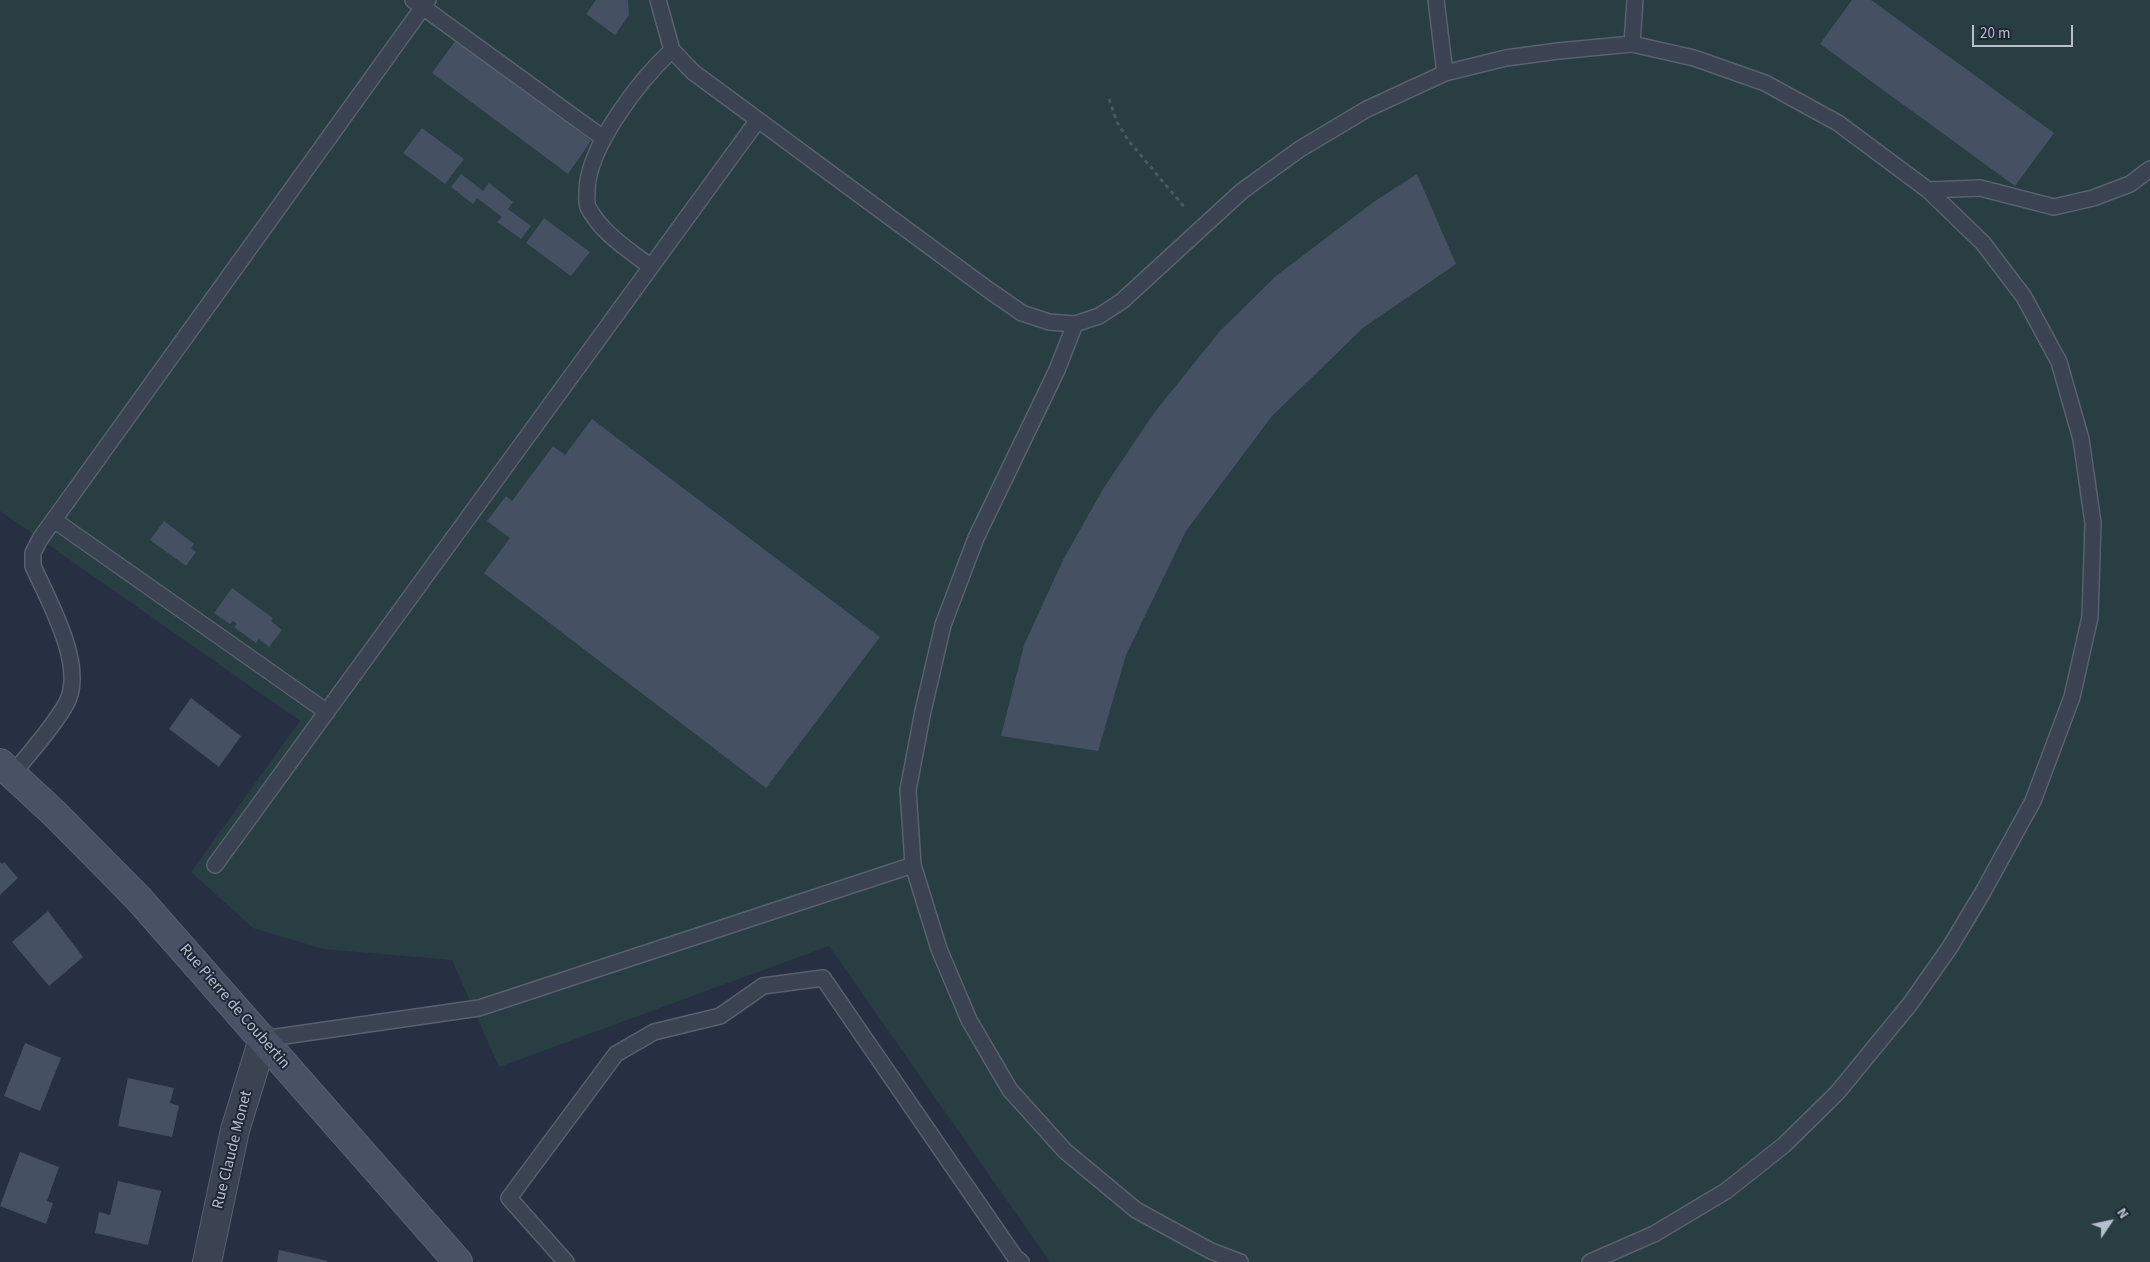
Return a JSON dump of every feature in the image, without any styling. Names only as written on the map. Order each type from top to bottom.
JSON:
[{"type":"main road","name":"Rue Pierre de Coubertin","points":[[6,769],[138,898],[458,1262]]},
{"type":"street","name":"Rue Claude Monet","points":[[207,1262],[235,1130],[263,1039]]},
{"type":"lane","points":[[658,0],[672,50],[692,72],[1022,313],[1049,322],[1075,324],[1099,316],[1122,301],[1242,191],[1300,149],[1367,110],[1445,73],[1506,58],[1558,50],[1632,44],[1694,58],[1765,83],[1838,123],[1928,190],[1983,243],[2024,297],[2059,362],[2079,431],[2093,523],[2090,617],[2072,697],[2033,801],[1983,892],[1950,947],[1910,1004],[1836,1093],[1784,1145],[1726,1191],[1654,1234],[1590,1262]]},
{"type":"lane","points":[[1436,0],[1445,73]]},
{"type":"lane","points":[[1632,44],[1635,0]]},
{"type":"lane","points":[[6,769],[68,702],[73,677],[67,641],[33,566],[33,553],[40,539],[421,2],[603,138]]},
{"type":"lane","points":[[651,266],[606,232],[587,205],[587,180],[603,138],[654,67],[672,50]]},
{"type":"lane","points":[[215,865],[758,120]]},
{"type":"lane","points":[[1928,190],[1980,188],[2054,207],[2093,198],[2130,184],[2150,168]]},
{"type":"lane","points":[[1075,324],[1057,370],[976,538],[943,625],[923,711],[908,790],[913,865],[939,949],[969,1020],[1010,1090],[1065,1151],[1136,1210],[1211,1251],[1240,1262]]},
{"type":"lane","points":[[54,520],[326,712]]},
{"type":"lane","points":[[263,1039],[479,1008],[913,865]]},
{"type":"lane","points":[[566,1262],[509,1198],[616,1054],[654,1032],[720,1016],[763,986],[823,978],[994,1227],[1021,1262]]},
{"type":"path","points":[[1109,99],[1117,122],[1128,140],[1202,228]]},
{"type":"green space","points":[[0,0],[2150,0],[2150,1262],[1050,1262],[829,946],[499,1067],[452,960],[323,949],[253,928],[191,872],[300,721],[0,511]]},
{"type":"building","points":[[596,0],[628,0],[629,15],[615,35],[586,14]]},
{"type":"building","points":[[1852,0],[1871,0],[2054,133],[2015,186],[1820,44]]},
{"type":"building","points":[[456,40],[591,141],[568,174],[432,73]]},
{"type":"building","points":[[422,128],[464,159],[445,184],[403,153]]},
{"type":"building","points":[[461,174],[483,191],[489,183],[513,202],[508,209],[531,226],[521,239],[497,222],[502,217],[477,198],[473,204],[451,187]]},
{"type":"building","points":[[1417,174],[1456,264],[1363,328],[1272,416],[1186,531],[1126,655],[1098,751],[1001,736],[1024,645],[1063,560],[1103,489],[1154,413],[1220,331],[1276,276],[1375,201]]},
{"type":"building","points":[[544,218],[590,252],[571,276],[526,243]]},
{"type":"building","points":[[592,419],[880,637],[766,788],[484,573],[510,538],[487,521],[506,496],[512,501],[553,446],[565,455]]},
{"type":"building","points":[[164,521],[194,544],[191,548],[196,552],[186,566],[150,540]]},
{"type":"building","points":[[232,588],[273,618],[271,621],[282,630],[269,647],[259,639],[256,643],[234,627],[237,624],[233,621],[230,624],[214,613]]},
{"type":"building","points":[[191,698],[241,736],[219,767],[169,729]]},
{"type":"building","points":[[0,862],[2,864],[4,862],[18,878],[0,895]]},
{"type":"building","points":[[48,911],[83,957],[49,986],[12,942]]},
{"type":"building","points":[[25,1043],[61,1058],[40,1111],[4,1096]]},
{"type":"building","points":[[128,1078],[174,1088],[170,1103],[179,1106],[172,1137],[118,1126]]},
{"type":"building","points":[[20,1152],[59,1167],[47,1201],[53,1203],[46,1224],[0,1206]]},
{"type":"building","points":[[118,1181],[161,1191],[148,1245],[95,1233],[99,1212],[110,1215]]},
{"type":"building","points":[[279,1250],[328,1261],[277,1262]]}]
